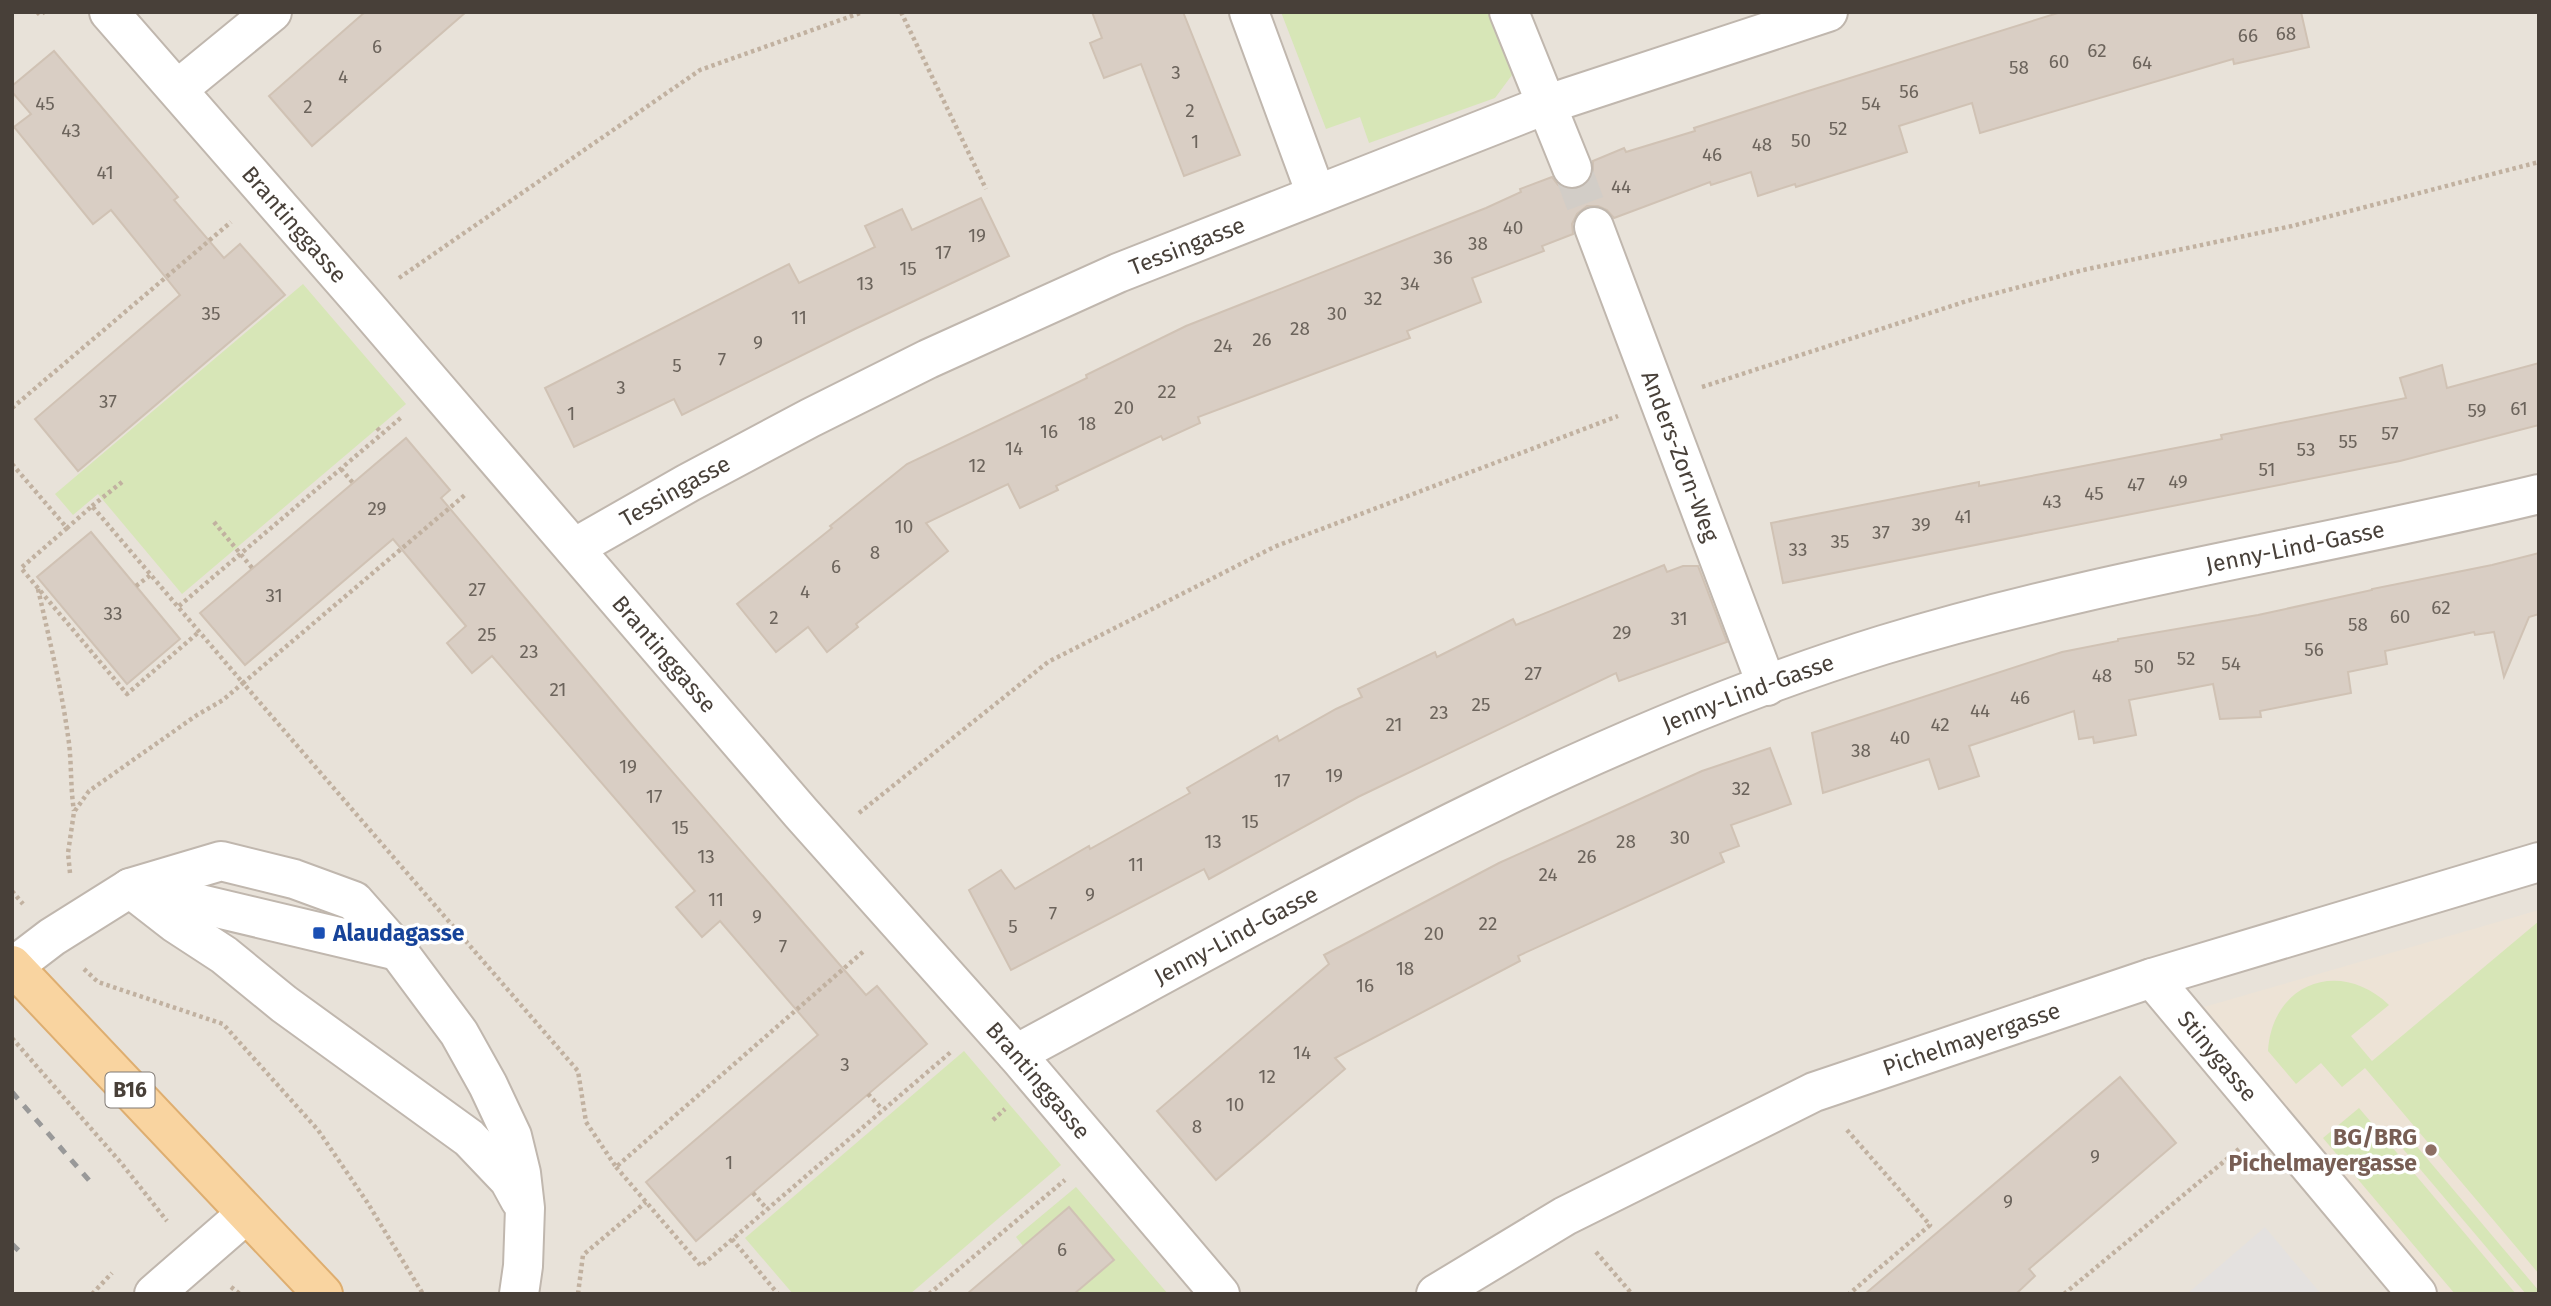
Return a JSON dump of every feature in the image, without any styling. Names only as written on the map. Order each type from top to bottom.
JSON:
[{"type":"main road","name":"B16","points":[[13,966],[323,1294]]},
{"type":"street","name":"Brantinggasse","points":[[109,12],[897,922],[1016,1054],[1220,1294]]},
{"type":"street","points":[[178,89],[272,12]]},
{"type":"street","points":[[1249,12],[1316,194]]},
{"type":"street","points":[[1509,12],[1572,168]]},
{"type":"street","name":"Tessingasse","points":[[574,548],[688,483],[928,359],[1118,274],[1545,105],[1828,12]]},
{"type":"street","name":"Anders-Zorn-Weg","points":[[1594,228],[1767,686]]},
{"type":"street","name":"Jenny-Lind-Gasse","points":[[1016,1054],[1417,839],[1573,764],[1767,686],[1881,646],[2016,607],[2539,494]]},
{"type":"street","name":"Pichelmayergasse","points":[[1436,1294],[1565,1216],[1814,1092],[2152,978],[2539,862]]},
{"type":"street","points":[[130,888],[469,1138],[509,1180],[525,1208]]},
{"type":"street","points":[[13,966],[52,937],[130,888],[398,951],[459,1032],[512,1136],[521,1173],[525,1208],[519,1294]]},
{"type":"street","name":"Stinygasse","points":[[2152,978],[2417,1294]]},
{"type":"street","points":[[154,1294],[246,1214]]},
{"type":"path","points":[[37,12],[40,15],[44,12]]},
{"type":"path","points":[[363,303],[700,70],[863,12]]},
{"type":"path","points":[[901,12],[986,190]]},
{"type":"path","points":[[12,408],[266,192]]},
{"type":"path","points":[[179,606],[436,389]]},
{"type":"path","points":[[377,428],[382,433]]},
{"type":"path","points":[[12,464],[67,528]]},
{"type":"path","points":[[74,812],[89,791],[197,715],[223,700],[502,464]]},
{"type":"path","points":[[341,469],[353,483]]},
{"type":"path","points":[[122,482],[21,568],[127,694],[200,631]]},
{"type":"path","points":[[92,506],[578,1071],[586,1122],[616,1167],[701,1266],[986,1020]]},
{"type":"path","points":[[214,522],[253,569]]},
{"type":"path","points":[[136,586],[152,574]]},
{"type":"path","points":[[38,588],[62,695],[69,741],[74,812],[68,853],[71,877]]},
{"type":"path","points":[[12,891],[52,937],[98,982],[223,1024],[318,1130],[367,1202],[423,1294]]},
{"type":"path","points":[[616,1167],[897,922]]},
{"type":"path","points":[[12,1038],[124,1166],[194,1259],[240,1294]]},
{"type":"path","points":[[1814,1092],[1930,1225],[1849,1294]]},
{"type":"path","points":[[868,1094],[882,1110]]},
{"type":"path","points":[[2064,1294],[2272,1122]]},
{"type":"path","points":[[929,1294],[1074,1172]]},
{"type":"path","points":[[753,1193],[767,1209]]},
{"type":"path","points":[[578,1294],[583,1255],[646,1202]]},
{"type":"path","points":[[1565,1216],[1632,1294]]},
{"type":"path","points":[[732,1239],[778,1294]]},
{"type":"shaded area","points":[[12,12],[2539,12],[2539,1294],[12,1294]]},
{"type":"shaded area","name":"BG/BRG Pichelmayergasse","points":[[2539,910],[2539,1294],[2442,1294],[2204,1007]]},
{"type":"shaded area","points":[[2265,1227],[2321,1294],[2187,1294]]},
{"type":"green space","points":[[1281,12],[1491,12],[1511,65],[1512,75],[1495,98],[1369,143],[1360,117],[1326,129]]},
{"type":"green space","points":[[303,284],[406,404],[182,594],[98,494],[73,515],[55,494]]},
{"type":"green space","points":[[2539,921],[2539,1274],[2365,1068],[2342,1087],[2321,1063],[2296,1084],[2268,1051],[2272,1028],[2282,1009],[2295,994],[2312,985],[2330,981],[2350,983],[2370,991],[2389,1005],[2351,1036],[2372,1061]]},
{"type":"green space","points":[[964,1051],[1061,1165],[910,1294],[793,1294],[745,1238]]},
{"type":"green space","points":[[2359,1108],[2516,1294],[2455,1294],[2323,1138]]},
{"type":"green space","points":[[2408,1136],[2539,1294],[2526,1294],[2398,1143]]},
{"type":"green space","points":[[1076,1187],[1168,1294],[1074,1294],[1114,1260],[1069,1207],[1023,1246],[1016,1237]]},
{"type":"building","points":[[365,12],[466,12],[312,146],[269,96]]},
{"type":"building","points":[[1092,12],[1183,12],[1240,155],[1184,176],[1141,64],[1104,78],[1090,43],[1102,38]]},
{"type":"building","points":[[2061,12],[2301,12],[2309,47],[2234,64],[2233,59],[1980,133],[1972,103],[1899,126],[1907,152],[1796,187],[1795,184],[1758,196],[1751,172],[1711,185],[1710,182],[1614,218],[1607,210],[1598,206],[1587,206],[1577,214],[1572,224],[1573,234],[1542,246],[1544,251],[1472,278],[1481,302],[1407,331],[1410,338],[1198,417],[1200,423],[1163,440],[1161,436],[1056,486],[1058,490],[1020,508],[1008,484],[926,523],[948,551],[856,624],[858,627],[827,652],[808,627],[776,652],[737,604],[907,464],[1087,378],[1086,375],[1186,326],[1486,208],[1521,192],[1520,189],[1552,177],[1558,185],[1568,189],[1581,188],[1590,181],[1593,161],[1624,148],[1626,152],[1695,131],[1694,128]]},
{"type":"building","points":[[54,51],[178,197],[174,200],[224,258],[240,244],[285,295],[78,471],[35,419],[180,295],[111,210],[93,224],[14,127],[31,114],[12,92],[12,86]]},
{"type":"building","points":[[981,198],[1009,256],[682,415],[674,399],[574,447],[545,388],[789,264],[799,283],[875,247],[865,226],[902,209],[912,230]]},
{"type":"building","points":[[2539,363],[2539,425],[2400,461],[1783,583],[1771,523],[1979,482],[1979,486],[2222,439],[2221,435],[2406,398],[2400,378],[2442,365],[2447,388]]},
{"type":"building","points":[[406,438],[450,490],[441,498],[637,731],[866,995],[877,986],[927,1044],[696,1241],[646,1182],[818,1035],[720,921],[702,937],[676,907],[695,891],[492,656],[472,673],[447,643],[466,626],[393,539],[245,665],[200,613]]},
{"type":"building","points":[[91,532],[180,639],[127,684],[37,577]]},
{"type":"building","points":[[2539,553],[2539,614],[2529,617],[2504,677],[2494,632],[2475,635],[2474,632],[2385,651],[2387,664],[2348,672],[2351,693],[2260,711],[2261,717],[2220,719],[2213,684],[2129,700],[2136,735],[2094,743],[2093,737],[2079,739],[2074,711],[1969,746],[1979,776],[1939,789],[1929,759],[1823,793],[1812,733],[2062,652],[2118,639],[2258,615]]},
{"type":"building","points":[[1664,565],[1667,572],[1683,566],[1698,566],[1727,642],[1619,681],[1616,673],[1358,797],[1209,879],[1204,869],[1011,970],[969,890],[1001,870],[1015,889],[1089,846],[1090,849],[1190,793],[1187,788],[1277,736],[1279,741],[1362,697],[1358,689],[1435,652],[1437,657],[1513,619],[1516,625]]},
{"type":"building","points":[[1770,748],[1791,804],[1731,825],[1739,846],[1720,853],[1724,862],[1518,956],[1520,961],[1335,1058],[1345,1069],[1216,1180],[1157,1111],[1329,964],[1324,955],[1499,863],[1702,771]]},
{"type":"building","points":[[2120,1077],[2176,1143],[2029,1269],[2035,1276],[2016,1294],[1865,1294]]},
{"type":"building","points":[[1069,1207],[1114,1260],[1074,1294],[967,1294]]},
{"type":"tunnel","points":[[1572,168],[1594,227]]},
{"type":"railway","points":[[12,1092],[94,1186]]},
{"type":"railway","points":[[12,1244],[20,1252]]},
{"type":"place","name":"Alaudagasse","points":[[319,933]]},
{"type":"place","name":"BG/BRG Pichelmayergasse","points":[[2431,1150]]}]
